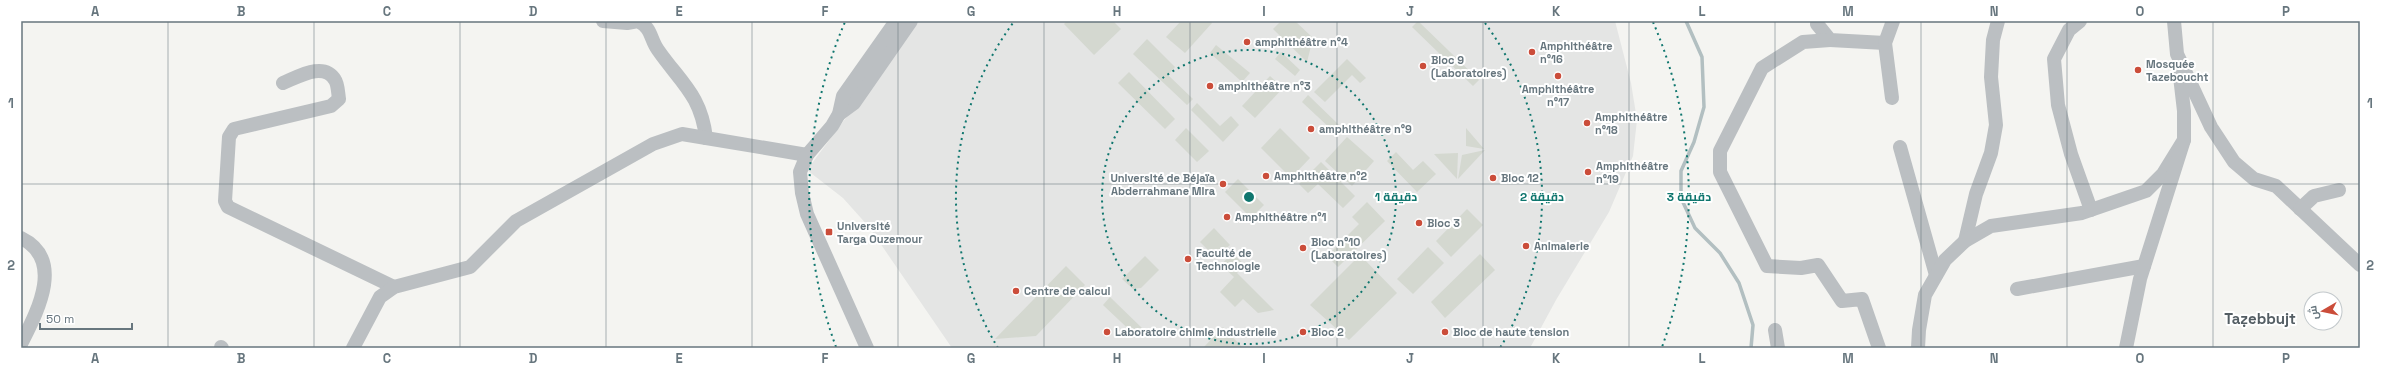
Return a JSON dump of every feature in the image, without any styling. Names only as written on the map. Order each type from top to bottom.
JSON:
[{"type":"street","points":[[603,21],[627,23],[638,21],[651,31],[657,48],[694,96],[704,118],[706,138]]},
{"type":"street","points":[[839,114],[843,96],[896,21]]},
{"type":"street","points":[[867,348],[807,214],[802,193],[800,172],[807,155],[839,114],[854,103],[911,21]]},
{"type":"street","points":[[1892,98],[1885,43],[1893,21]]},
{"type":"street","points":[[1965,241],[1976,194],[1991,153],[1996,125],[1991,77],[1993,40],[1998,21]]},
{"type":"street","points":[[2080,21],[2069,30],[2054,59],[2058,105],[2071,154],[2091,210]]},
{"type":"street","points":[[2126,348],[2144,266],[2184,140],[2184,110],[2174,21]]},
{"type":"street","points":[[1830,40],[1817,23],[1803,42],[1762,68],[1720,151],[1720,172],[1767,266],[1801,268],[1818,265],[1842,301],[1862,299],[1879,348]]},
{"type":"street","points":[[1803,42],[1830,40],[1885,43]]},
{"type":"street","points":[[2177,54],[2210,127],[2234,162],[2254,179],[2276,186],[2360,265]]},
{"type":"street","points":[[283,83],[316,70],[328,72],[336,80],[338,99],[331,106],[234,129],[228,137],[225,201],[228,207],[394,287]]},
{"type":"street","points":[[353,348],[380,297],[394,287],[470,267],[516,221],[653,144],[682,134],[807,155]]},
{"type":"street","points":[[1918,348],[1918,330],[1925,295],[1944,260],[1965,241],[1991,226],[2032,221],[2091,210],[2146,191],[2163,174],[2184,140]]},
{"type":"street","points":[[1900,147],[1936,276]]},
{"type":"street","points":[[2300,209],[2314,196],[2339,190]]},
{"type":"street","points":[[21,238],[37,251],[45,273],[44,290],[37,312],[21,344]]},
{"type":"street","points":[[2017,289],[2144,266]]},
{"type":"street","points":[[1774,330],[1778,348]]},
{"type":"shaded area","name":"Université de Béjaïa Abderrahmane Mira","points":[[918,21],[1615,21],[1631,83],[1637,120],[1633,156],[1609,212],[1556,300],[1530,348],[952,348],[869,227],[843,198],[807,170]]},
{"type":"shaded area","points":[[1067,21],[1113,21],[1121,29],[1094,55],[1064,24]]},
{"type":"shaded area","points":[[1181,21],[1210,21],[1212,23],[1185,53],[1166,37]]},
{"type":"shaded area","points":[[1281,21],[1295,21],[1313,38],[1307,62],[1273,29]]},
{"type":"shaded area","points":[[1418,21],[1479,80],[1473,86],[1412,27]]},
{"type":"shaded area","points":[[1147,39],[1175,67],[1168,75],[1193,99],[1187,105],[1133,54]]},
{"type":"shaded area","points":[[1216,45],[1250,73],[1242,82],[1210,53]]},
{"type":"shaded area","points":[[1281,52],[1300,70],[1295,76],[1275,59]]},
{"type":"shaded area","points":[[1347,59],[1366,78],[1360,83],[1352,75],[1325,102],[1314,92]]},
{"type":"shaded area","points":[[1129,72],[1175,119],[1165,129],[1118,83]]},
{"type":"shaded area","points":[[1270,76],[1283,88],[1255,118],[1242,106]]},
{"type":"shaded area","points":[[1308,95],[1339,125],[1333,131],[1302,102]]},
{"type":"shaded area","points":[[1197,103],[1220,126],[1231,116],[1239,125],[1223,142],[1191,110]]},
{"type":"shaded area","points":[[1186,128],[1209,151],[1197,162],[1175,140]]},
{"type":"shaded area","points":[[1280,128],[1310,158],[1291,178],[1261,148]]},
{"type":"shaded area","points":[[1466,128],[1484,149],[1466,146]]},
{"type":"shaded area","points":[[1347,137],[1374,161],[1352,186],[1325,161]]},
{"type":"shaded area","points":[[1485,150],[1458,179],[1462,155]]},
{"type":"shaded area","points":[[1396,152],[1413,170],[1423,161],[1436,174],[1417,192],[1387,161]]},
{"type":"shaded area","points":[[1458,153],[1457,179],[1434,154]]},
{"type":"shaded area","points":[[1321,162],[1355,196],[1343,208],[1318,184],[1308,193],[1299,184]]},
{"type":"shaded area","points":[[1238,179],[1264,205],[1251,218],[1225,192]]},
{"type":"shaded area","points":[[1367,202],[1385,221],[1338,267],[1327,256],[1359,224],[1352,217]]},
{"type":"shaded area","points":[[1467,209],[1483,225],[1451,257],[1436,241]]},
{"type":"shaded area","points":[[1214,228],[1230,245],[1216,258],[1200,242]]},
{"type":"shaded area","points":[[1428,247],[1444,263],[1413,294],[1397,279]]},
{"type":"shaded area","points":[[1232,253],[1245,265],[1237,273],[1274,310],[1258,313],[1243,299],[1235,307],[1220,292],[1234,277],[1221,265]]},
{"type":"shaded area","points":[[1480,254],[1495,270],[1445,318],[1431,302]]},
{"type":"shaded area","points":[[1360,255],[1397,293],[1349,340],[1310,305]]},
{"type":"shaded area","points":[[1145,256],[1159,270],[1141,288],[1133,289],[1122,279]]},
{"type":"shaded area","points":[[1066,266],[1085,285],[1036,336],[995,339]]},
{"type":"shaded area","points":[[1110,297],[1144,330],[1137,337],[1103,305]]},
{"type":"shaded area","points":[[1223,327],[1243,348],[1203,348]]},
{"type":"waterway","points":[[1686,21],[1702,57],[1704,107],[1694,142],[1681,171],[1681,198],[1695,228],[1720,253],[1739,283],[1753,325],[1751,348]]},
{"type":"place","name":"amphithéâtre n°4","points":[[1247,42]]},
{"type":"place","name":"Amphithéâtre n°16","points":[[1532,52]]},
{"type":"place","name":"Bloc 9 (Laboratoires)","points":[[1423,66]]},
{"type":"place","name":"Mosquée Tazeboucht","points":[[2138,70]]},
{"type":"place","name":"Amphithéâtre n°17","points":[[1558,76]]},
{"type":"place","name":"amphithéâtre n°3","points":[[1210,86]]},
{"type":"place","name":"Amphithéâtre n°18","points":[[1587,123]]},
{"type":"place","name":"amphithéâtre n°9","points":[[1311,129]]},
{"type":"place","name":"Amphithéâtre n°19","points":[[1588,172]]},
{"type":"place","name":"Amphithéâtre n°2","points":[[1266,176]]},
{"type":"place","name":"Bloc 12","points":[[1493,178]]},
{"type":"place","name":"Université de Béjaïa Abderrahmane Mira","points":[[1223,184]]},
{"type":"place","name":"Amphithéâtre n°1","points":[[1227,217]]},
{"type":"place","name":"Bloc 3","points":[[1419,223]]},
{"type":"place","name":"Université Targa Ouzemour","points":[[829,232]]},
{"type":"place","name":"Animalerie","points":[[1526,246]]},
{"type":"place","name":"Bloc n°10 (Laboratoires)","points":[[1303,248]]},
{"type":"place","name":"Faculté de Technologie","points":[[1188,259]]},
{"type":"place","name":"Centre de calcul","points":[[1016,291]]},
{"type":"place","name":"Laboratoire chimie industrielle","points":[[1107,332]]},
{"type":"place","name":"Bloc 2","points":[[1303,332]]},
{"type":"place","name":"Bloc de haute tension","points":[[1445,332]]},
{"type":"district","name":"Taẓebbujt","points":[[2260,318]]}]
